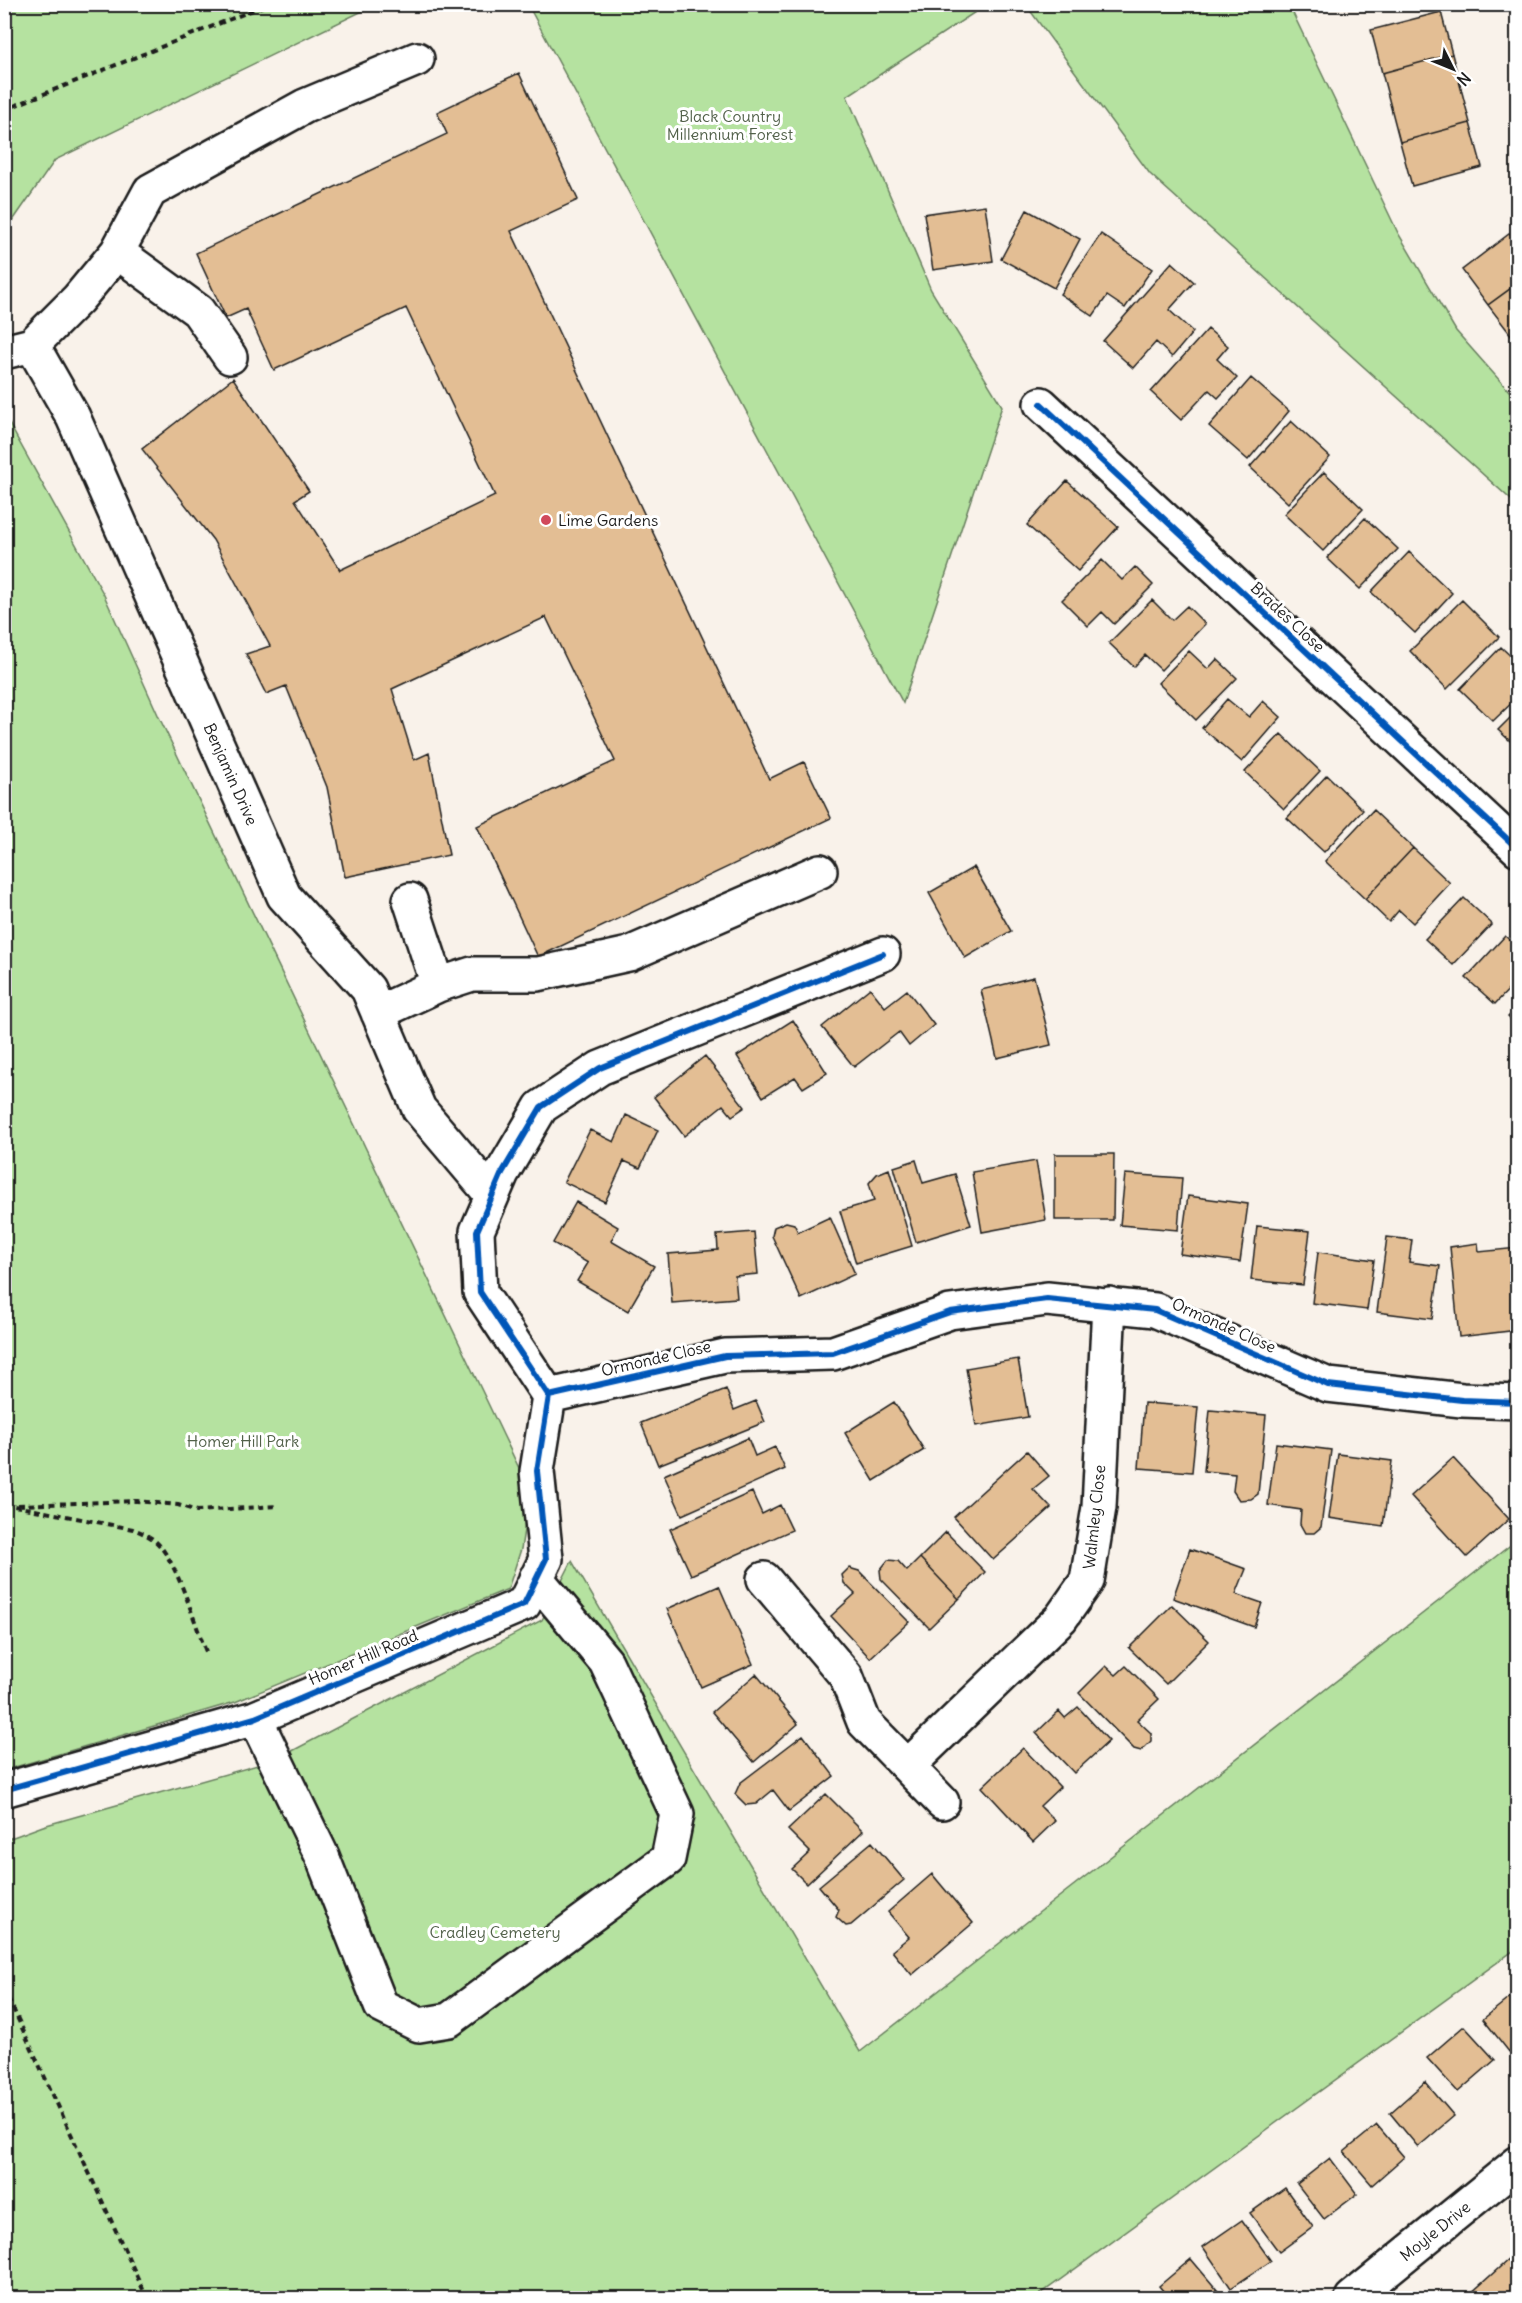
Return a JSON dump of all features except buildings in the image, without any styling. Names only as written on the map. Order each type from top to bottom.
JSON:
[{"type":"street","points":[[18,349],[78,299],[117,252],[150,190],[305,106],[417,59]]},
{"type":"street","points":[[117,252],[198,311],[230,357]]},
{"type":"street","name":"Benjamin Drive","points":[[18,349],[73,417],[284,896],[368,988],[419,1109],[492,1195]]},
{"type":"street","name":"Brades Close","points":[[1041,404],[1518,849]]},
{"type":"street","points":[[378,1013],[438,985],[472,974],[538,974],[629,954],[820,871]]},
{"type":"street","points":[[411,900],[438,985]]},
{"type":"street","points":[[549,1396],[480,1292],[477,1231],[502,1173],[541,1107],[600,1068],[882,954]]},
{"type":"street","name":"Ormonde Close","points":[[549,1396],[725,1356],[832,1353],[950,1312],[1047,1299],[1155,1310],[1328,1385],[1462,1400],[1518,1402]]},
{"type":"street","name":"Walmley Close","points":[[908,1766],[1061,1618],[1087,1581],[1099,1507],[1109,1304]]},
{"type":"street","name":"Homer Hill Road","points":[[4,1790],[255,1718],[524,1604],[546,1559],[537,1471],[549,1396]]},
{"type":"street","points":[[255,1718],[321,1856],[381,2006],[419,2025],[449,2020],[668,1859],[677,1814],[606,1662],[536,1578]]},
{"type":"street","points":[[764,1579],[846,1676],[864,1722],[942,1802]]},
{"type":"street","name":"Moyle Drive","points":[[1352,2298],[1518,2163]]},
{"type":"path","points":[[4,110],[268,4]]},
{"type":"path","points":[[11,1505],[137,1501],[177,1505],[197,1511],[278,1506]]},
{"type":"path","points":[[4,1504],[133,1528],[147,1534],[160,1545],[169,1561],[207,1654]]},
{"type":"path","points":[[4,1989],[147,2298]]},
{"type":"path","points":[[463,2298],[470,2294]]},
{"type":"green space","points":[[5,4],[375,5],[55,160],[5,232]]},
{"type":"green space","name":"Black Country Millennium Forest","points":[[528,5],[986,5],[847,96],[931,290],[1002,406],[903,703]]},
{"type":"green space","points":[[1026,5],[1289,5],[1398,233],[1456,331],[1517,400],[1517,505],[1150,174]]},
{"type":"green space","name":"Homer Hill Park","points":[[4,407],[6,418],[104,595],[159,717],[530,1491],[521,1549],[508,1589],[235,1702],[5,1770]]},
{"type":"green space","name":"Cradley Cemetery","points":[[1517,1540],[1517,1948],[1035,2298],[5,2298],[5,1840],[43,1826],[275,1760],[542,1620],[572,1561],[860,2052]]},
{"type":"cycle path","points":[[1041,404],[1518,849]]},
{"type":"cycle path","points":[[549,1396],[480,1292],[477,1231],[502,1173],[541,1107],[600,1068],[883,954]]},
{"type":"cycle path","points":[[549,1396],[725,1356],[833,1353],[950,1312],[1047,1299],[1155,1310],[1328,1385],[1462,1400],[1518,1402]]},
{"type":"cycle path","points":[[4,1790],[255,1718],[524,1604],[546,1559],[537,1471],[549,1396]]},
{"type":"place","name":"Lime Gardens","points":[[546,520]]}]
